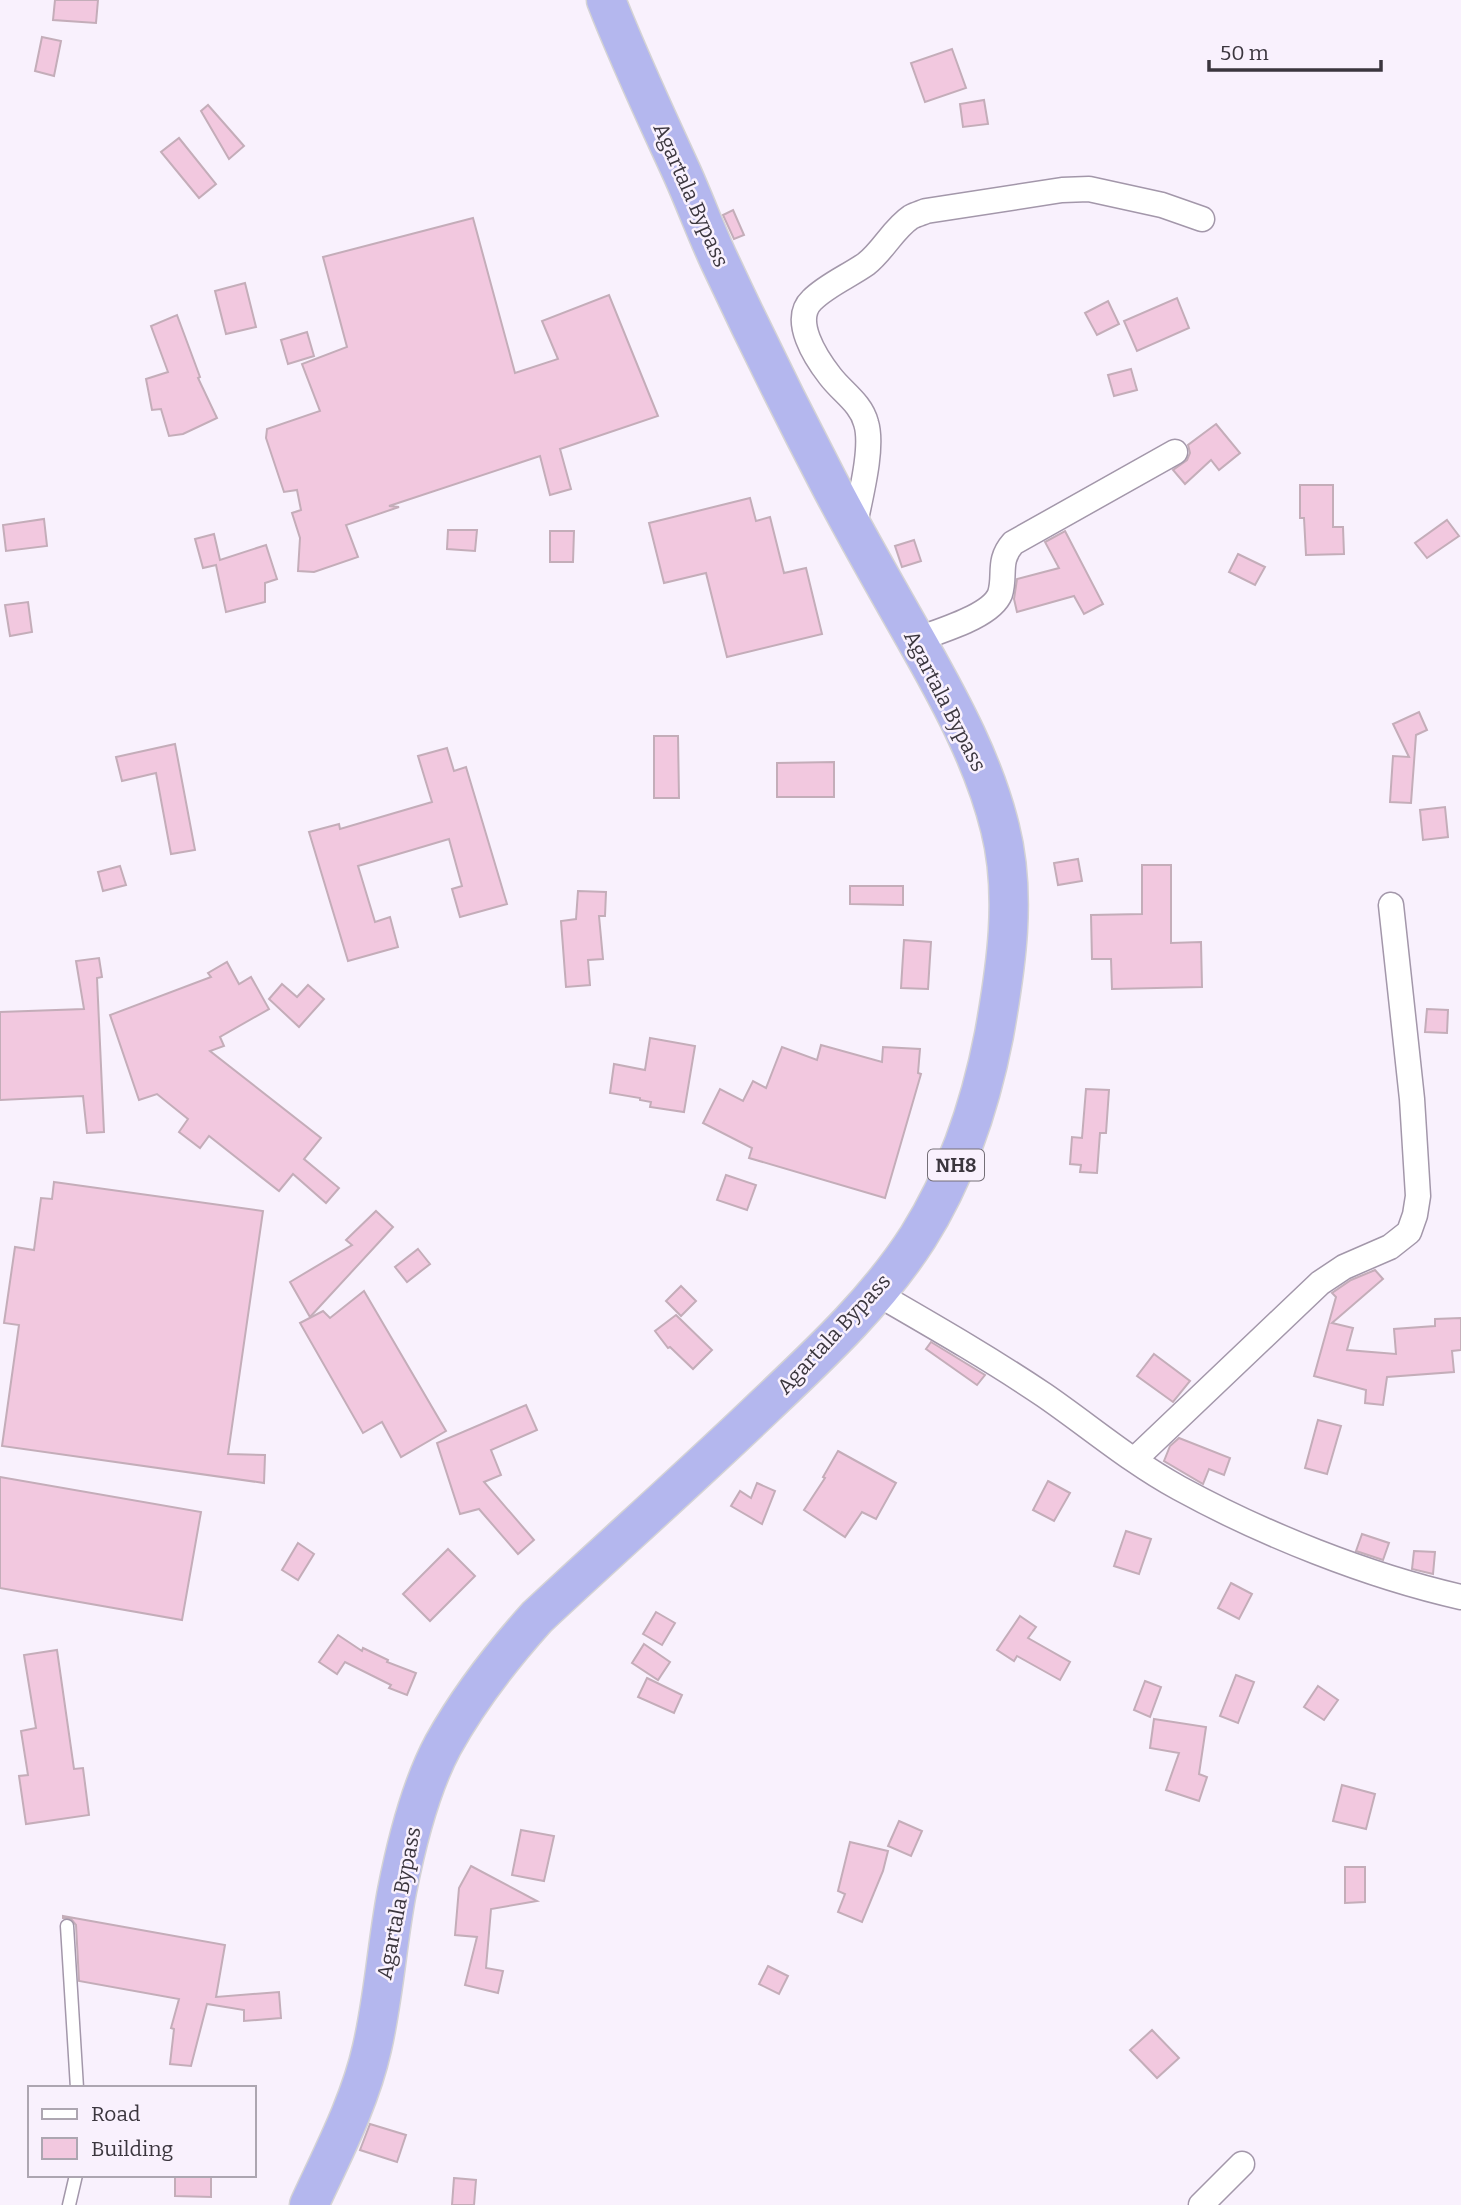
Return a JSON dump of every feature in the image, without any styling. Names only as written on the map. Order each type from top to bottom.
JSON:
[{"type":"highway","name":"Agartala Bypass","points":[[309,2205],[357,2095],[372,2050],[406,1845],[442,1748],[471,1698],[537,1617],[845,1328],[876,1293],[916,1239],[946,1190],[968,1137],[989,1060],[1002,990],[1008,884],[1001,831],[987,786],[946,693],[829,484],[719,259],[606,0]]},
{"type":"street","points":[[854,529],[869,437],[859,408],[830,376],[804,329],[806,307],[813,298],[869,261],[911,218],[926,211],[1062,190],[1089,189],[1162,205],[1202,219]]},
{"type":"street","points":[[916,640],[981,614],[993,606],[1000,594],[1006,551],[1013,544],[1175,452]]},
{"type":"street","points":[[1135,1459],[1320,1283],[1344,1267],[1390,1247],[1409,1232],[1415,1215],[1417,1182],[1412,1099],[1391,905]]},
{"type":"street","points":[[876,1293],[969,1346],[1177,1488],[1244,1521],[1343,1561],[1426,1589],[1461,1597]]},
{"type":"street","points":[[1201,2205],[1242,2164]]},
{"type":"lane","points":[[67,1926],[77,2086]]},
{"type":"lane","points":[[69,2205],[76,2177]]},
{"type":"building","points":[[55,0],[98,0],[96,23],[53,20]]},
{"type":"building","points":[[42,37],[61,41],[54,76],[35,71]]},
{"type":"building","points":[[952,49],[966,88],[925,102],[911,63]]},
{"type":"building","points":[[984,100],[988,124],[963,127],[960,104]]},
{"type":"building","points":[[208,105],[244,146],[229,159],[201,111]]},
{"type":"building","points":[[179,138],[216,184],[199,198],[161,152]]},
{"type":"building","points":[[733,210],[744,235],[734,239],[723,215]]},
{"type":"building","points":[[473,218],[515,373],[558,359],[542,321],[609,295],[658,416],[560,449],[571,489],[550,495],[540,456],[389,506],[399,507],[346,525],[358,557],[314,572],[298,571],[300,538],[292,513],[301,510],[297,490],[284,492],[266,438],[267,429],[320,411],[302,364],[347,347],[323,257]]},
{"type":"building","points":[[245,283],[256,327],[226,334],[215,291]]},
{"type":"building","points":[[1177,298],[1189,328],[1137,351],[1124,321]]},
{"type":"building","points":[[1108,301],[1119,324],[1097,335],[1085,313]]},
{"type":"building","points":[[177,315],[200,377],[198,378],[217,418],[183,434],[169,436],[161,409],[152,410],[146,379],[168,372],[151,326]]},
{"type":"building","points":[[307,332],[314,356],[288,364],[281,340]]},
{"type":"building","points":[[1131,369],[1137,390],[1114,396],[1108,375]]},
{"type":"building","points":[[1216,424],[1240,453],[1219,470],[1211,460],[1185,484],[1173,470],[1187,460],[1190,453],[1188,445]]},
{"type":"building","points":[[1300,485],[1333,485],[1333,527],[1343,527],[1344,554],[1306,555],[1304,518],[1300,518]]},
{"type":"building","points":[[750,498],[756,521],[770,517],[784,573],[806,568],[822,634],[727,657],[706,573],[664,583],[649,523]]},
{"type":"building","points":[[44,519],[47,546],[6,551],[3,525]]},
{"type":"building","points":[[1447,520],[1459,536],[1427,558],[1415,543]]},
{"type":"building","points":[[448,530],[477,530],[475,551],[447,549]]},
{"type":"building","points":[[550,531],[574,531],[573,562],[550,562]]},
{"type":"building","points":[[1065,531],[1103,604],[1084,614],[1074,596],[1017,612],[1014,599],[1017,579],[1059,568],[1045,542]]},
{"type":"building","points":[[214,534],[220,560],[266,545],[277,579],[265,583],[265,602],[226,612],[216,565],[203,568],[195,539]]},
{"type":"building","points":[[914,540],[921,561],[902,567],[895,546]]},
{"type":"building","points":[[1238,554],[1265,567],[1255,585],[1229,572]]},
{"type":"building","points":[[28,602],[32,632],[10,636],[5,605]]},
{"type":"building","points":[[1419,712],[1427,730],[1416,735],[1411,803],[1390,802],[1393,756],[1409,757],[1393,724]]},
{"type":"building","points":[[654,736],[678,736],[679,798],[654,798]]},
{"type":"building","points":[[175,744],[195,850],[171,854],[156,773],[122,781],[116,757]]},
{"type":"building","points":[[447,748],[454,771],[466,767],[507,904],[460,917],[452,889],[462,886],[449,839],[358,866],[375,922],[390,917],[398,947],[348,961],[309,832],[339,824],[340,829],[432,802],[418,756]]},
{"type":"building","points":[[834,762],[834,797],[777,797],[777,763]]},
{"type":"building","points":[[1445,807],[1448,837],[1423,840],[1420,810]]},
{"type":"building","points":[[1078,859],[1082,881],[1058,885],[1054,863]]},
{"type":"building","points":[[1142,865],[1171,865],[1171,943],[1201,942],[1202,987],[1112,989],[1111,959],[1092,959],[1091,915],[1142,914]]},
{"type":"building","points":[[120,866],[126,885],[103,891],[98,872]]},
{"type":"building","points":[[850,886],[903,886],[903,905],[850,904]]},
{"type":"building","points":[[578,891],[606,892],[605,916],[599,916],[603,959],[588,960],[590,985],[566,987],[561,921],[576,919]]},
{"type":"building","points":[[904,940],[931,942],[928,989],[901,988]]},
{"type":"building","points":[[99,958],[102,977],[97,978],[104,1132],[87,1133],[83,1096],[0,1100],[0,1012],[84,1009],[76,961]]},
{"type":"building","points":[[227,962],[239,984],[251,977],[269,1009],[220,1037],[224,1046],[210,1051],[321,1138],[304,1159],[339,1188],[326,1203],[293,1174],[279,1191],[209,1136],[200,1148],[179,1132],[188,1119],[157,1094],[139,1100],[110,1015],[211,977],[208,973]]},
{"type":"building","points":[[282,984],[297,997],[308,985],[324,999],[299,1027],[269,999]]},
{"type":"building","points":[[1427,1009],[1448,1010],[1447,1033],[1425,1032]]},
{"type":"building","points":[[650,1038],[695,1046],[684,1112],[650,1107],[651,1102],[640,1098],[610,1093],[614,1064],[645,1070]]},
{"type":"building","points":[[821,1045],[882,1062],[883,1047],[920,1049],[918,1073],[921,1074],[885,1198],[749,1158],[752,1148],[703,1123],[720,1089],[743,1101],[753,1081],[766,1088],[782,1047],[817,1060]]},
{"type":"building","points":[[1086,1089],[1109,1090],[1106,1133],[1100,1133],[1097,1173],[1080,1172],[1081,1165],[1070,1164],[1072,1137],[1082,1138]]},
{"type":"building","points":[[726,1175],[756,1185],[747,1210],[717,1200]]},
{"type":"building","points":[[54,1182],[263,1211],[228,1454],[265,1455],[264,1483],[2,1446],[19,1325],[4,1323],[15,1247],[34,1250],[41,1198],[52,1199]]},
{"type":"building","points":[[376,1211],[393,1227],[310,1317],[290,1282],[352,1245],[346,1240]]},
{"type":"building","points":[[418,1249],[430,1264],[407,1282],[395,1267]]},
{"type":"building","points":[[1375,1270],[1383,1279],[1332,1323],[1353,1328],[1347,1350],[1396,1354],[1394,1329],[1435,1326],[1435,1319],[1461,1318],[1461,1350],[1452,1351],[1454,1372],[1387,1377],[1383,1405],[1365,1403],[1366,1390],[1314,1376],[1336,1297],[1332,1293],[1351,1280]]},
{"type":"building","points":[[681,1286],[696,1301],[681,1316],[666,1301]]},
{"type":"building","points":[[364,1291],[446,1431],[401,1457],[382,1422],[363,1433],[300,1323],[323,1311],[330,1318]]},
{"type":"building","points":[[676,1315],[712,1350],[693,1369],[668,1348],[655,1331]]},
{"type":"building","points":[[931,1342],[985,1375],[977,1385],[926,1349]]},
{"type":"building","points":[[1154,1354],[1190,1381],[1173,1402],[1137,1376]]},
{"type":"building","points":[[526,1405],[537,1430],[491,1450],[501,1475],[484,1482],[534,1540],[518,1554],[479,1509],[460,1514],[437,1443]]},
{"type":"building","points":[[1318,1420],[1341,1426],[1327,1474],[1305,1468]]},
{"type":"building","points":[[1179,1438],[1230,1458],[1224,1475],[1209,1469],[1203,1484],[1164,1461],[1170,1446]]},
{"type":"building","points":[[838,1451],[896,1483],[876,1519],[862,1512],[845,1537],[804,1510],[825,1478],[823,1477]]},
{"type":"building","points":[[0,1477],[201,1512],[182,1620],[0,1588]]},
{"type":"building","points":[[1048,1481],[1070,1493],[1054,1521],[1033,1510]]},
{"type":"building","points":[[757,1483],[775,1491],[762,1524],[731,1506],[740,1491],[751,1498]]},
{"type":"building","points":[[1126,1531],[1151,1539],[1139,1574],[1114,1566]]},
{"type":"building","points":[[1362,1534],[1389,1543],[1383,1560],[1356,1551]]},
{"type":"building","points":[[298,1543],[314,1554],[298,1580],[282,1570]]},
{"type":"building","points":[[448,1549],[475,1576],[430,1621],[403,1594]]},
{"type":"building","points":[[1414,1551],[1435,1552],[1433,1574],[1412,1569]]},
{"type":"building","points":[[1231,1583],[1252,1594],[1239,1619],[1218,1608]]},
{"type":"building","points":[[656,1612],[675,1623],[662,1645],[643,1634]]},
{"type":"building","points":[[1020,1616],[1036,1627],[1028,1638],[1070,1662],[1060,1680],[1017,1656],[1014,1661],[997,1650]]},
{"type":"building","points":[[338,1635],[362,1651],[363,1648],[388,1660],[387,1662],[416,1673],[407,1695],[389,1688],[391,1685],[345,1662],[337,1674],[319,1662]]},
{"type":"building","points":[[644,1644],[670,1662],[658,1680],[632,1663]]},
{"type":"building","points":[[57,1650],[74,1769],[83,1768],[89,1815],[26,1824],[19,1776],[28,1775],[21,1731],[36,1728],[24,1655]]},
{"type":"building","points":[[1236,1675],[1254,1682],[1238,1723],[1220,1716]]},
{"type":"building","points":[[647,1678],[682,1695],[674,1713],[638,1697]]},
{"type":"building","points":[[1145,1681],[1161,1687],[1150,1717],[1134,1710]]},
{"type":"building","points":[[1318,1686],[1338,1700],[1324,1720],[1304,1707]]},
{"type":"building","points":[[1154,1719],[1206,1727],[1199,1774],[1207,1777],[1199,1801],[1166,1790],[1179,1753],[1150,1748]]},
{"type":"building","points":[[1342,1785],[1375,1794],[1366,1829],[1333,1821]]},
{"type":"building","points":[[899,1821],[922,1831],[911,1856],[888,1846]]},
{"type":"building","points":[[521,1830],[554,1836],[544,1881],[512,1875]]},
{"type":"building","points":[[850,1842],[888,1851],[883,1871],[862,1922],[838,1912],[845,1894],[838,1891]]},
{"type":"building","points":[[471,1866],[537,1901],[491,1909],[486,1968],[503,1971],[498,1993],[465,1985],[477,1937],[455,1935],[459,1888]]},
{"type":"building","points":[[1345,1867],[1365,1867],[1365,1902],[1345,1903]]},
{"type":"building","points":[[63,1916],[225,1945],[216,1997],[279,1992],[281,2018],[244,2021],[244,2010],[207,2004],[191,2066],[170,2064],[174,2029],[171,2028],[179,1999],[79,1981],[76,1925]]},
{"type":"building","points":[[768,1966],[788,1976],[779,1994],[759,1984]]},
{"type":"building","points":[[1152,2030],[1179,2058],[1157,2078],[1130,2050]]},
{"type":"building","points":[[370,2124],[406,2135],[397,2162],[360,2150]]},
{"type":"building","points":[[175,2177],[211,2177],[211,2197],[175,2196]]},
{"type":"building","points":[[454,2178],[476,2180],[474,2205],[452,2205]]}]
